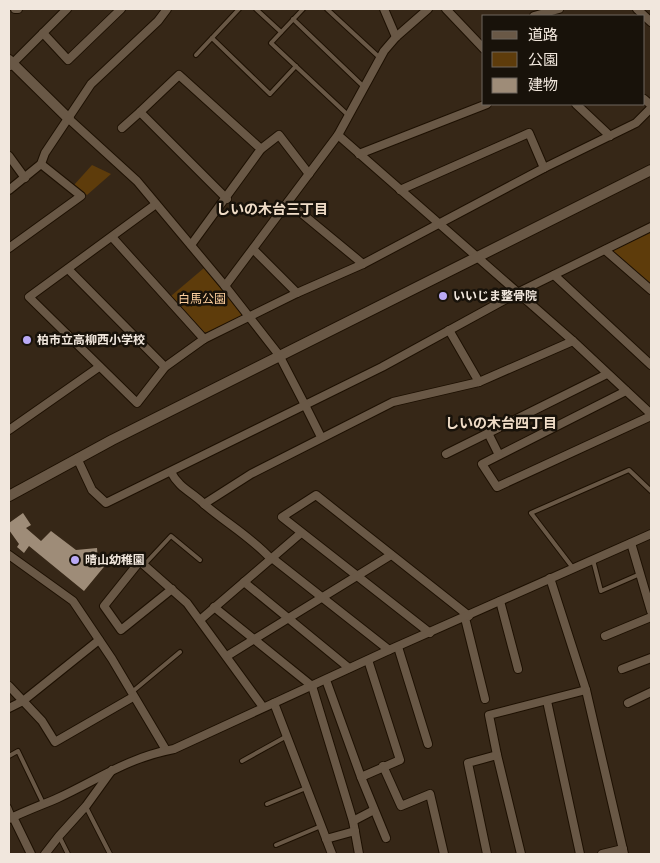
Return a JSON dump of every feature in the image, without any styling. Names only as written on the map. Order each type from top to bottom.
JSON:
[{"type":"street","points":[[67,9],[10,64],[137,181],[225,286],[279,355],[306,404],[321,437]]},
{"type":"street","points":[[43,33],[68,60],[121,9]]},
{"type":"street","points":[[9,190],[41,164],[45,153],[91,84],[158,21],[167,9]]},
{"type":"street","points":[[384,9],[396,37]]},
{"type":"street","points":[[225,286],[338,135],[380,58],[396,37],[428,9]]},
{"type":"street","points":[[446,9],[482,47]]},
{"type":"street","points":[[547,14],[559,9]]},
{"type":"street","points":[[122,128],[179,75],[261,149]]},
{"type":"street","points":[[359,154],[484,105]]},
{"type":"street","points":[[577,105],[610,136]]},
{"type":"street","points":[[156,204],[29,297],[137,403],[165,367],[204,339],[297,293],[362,264],[544,168],[636,123],[651,106]]},
{"type":"street","points":[[140,112],[227,199]]},
{"type":"street","points":[[400,190],[529,132],[544,168]]},
{"type":"street","points":[[191,246],[227,199],[261,149],[279,135],[309,174]]},
{"type":"street","points":[[338,135],[475,258],[573,341],[607,374],[626,391],[651,415],[497,487],[482,464],[626,391]]},
{"type":"street","points":[[9,156],[25,178]]},
{"type":"street","points":[[9,248],[81,196],[41,164]]},
{"type":"street","points":[[9,496],[76,458],[651,170]]},
{"type":"street","points":[[288,202],[362,264]]},
{"type":"street","points":[[76,458],[92,490],[106,503],[382,367],[517,293],[651,227]]},
{"type":"street","points":[[112,237],[204,339]]},
{"type":"street","points":[[253,249],[297,293]]},
{"type":"street","points":[[605,250],[651,290]]},
{"type":"street","points":[[68,269],[165,367]]},
{"type":"street","points":[[554,275],[651,365]]},
{"type":"street","points":[[449,330],[479,382]]},
{"type":"street","points":[[204,504],[251,474],[321,437],[394,402],[479,382],[573,341]]},
{"type":"street","points":[[9,430],[99,367]]},
{"type":"street","points":[[446,454],[607,374]]},
{"type":"street","points":[[488,433],[500,455]]},
{"type":"street","points":[[170,472],[177,484],[204,504],[212,513],[254,541],[271,559],[389,650]]},
{"type":"street","points":[[430,633],[282,518],[316,495],[467,617],[485,699]]},
{"type":"street","points":[[200,620],[301,533]]},
{"type":"street","points":[[31,854],[12,818],[113,768],[174,749],[349,668],[651,534]]},
{"type":"street","points":[[631,543],[651,612]]},
{"type":"street","points":[[9,555],[72,601],[99,640],[166,750]]},
{"type":"street","points":[[227,656],[391,555]]},
{"type":"street","points":[[9,567],[16,561]]},
{"type":"street","points":[[172,589],[121,630],[104,606],[140,561],[172,589],[200,620],[263,707]]},
{"type":"street","points":[[550,578],[586,690],[623,852],[602,854]]},
{"type":"street","points":[[244,582],[349,668]]},
{"type":"street","points":[[500,601],[518,669]]},
{"type":"street","points":[[214,607],[312,686],[353,820],[359,854]]},
{"type":"street","points":[[605,636],[651,617]]},
{"type":"street","points":[[9,708],[23,700],[99,640]]},
{"type":"street","points":[[398,647],[428,744]]},
{"type":"street","points":[[622,669],[651,658]]},
{"type":"street","points":[[361,776],[400,760],[368,660]]},
{"type":"street","points":[[326,680],[386,838]]},
{"type":"street","points":[[9,686],[42,721],[55,742],[132,695]]},
{"type":"street","points":[[521,854],[489,715],[586,690]]},
{"type":"street","points":[[628,703],[651,692]]},
{"type":"street","points":[[547,701],[580,854]]},
{"type":"street","points":[[274,703],[332,854]]},
{"type":"street","points":[[487,854],[468,764],[497,755]]},
{"type":"street","points":[[383,766],[401,806],[430,794],[444,854]]},
{"type":"street","points":[[46,854],[58,836],[86,806],[113,768]]},
{"type":"street","points":[[353,820],[374,810]]},
{"type":"street","points":[[326,839],[355,831]]},
{"type":"lane","points":[[196,54],[239,9]]},
{"type":"lane","points":[[256,9],[281,32]]},
{"type":"lane","points":[[303,9],[270,43],[349,116]]},
{"type":"lane","points":[[327,9],[380,58]]},
{"type":"lane","points":[[293,19],[364,87]]},
{"type":"lane","points":[[212,38],[270,94],[296,66]]},
{"type":"lane","points":[[573,568],[530,513],[629,470],[651,491]]},
{"type":"lane","points":[[144,565],[172,536],[200,560]]},
{"type":"lane","points":[[593,560],[602,591],[640,574]]},
{"type":"lane","points":[[132,695],[180,652]]},
{"type":"lane","points":[[242,761],[287,736]]},
{"type":"lane","points":[[9,756],[18,751],[43,803]]},
{"type":"lane","points":[[267,804],[306,788]]},
{"type":"lane","points":[[86,806],[110,854]]},
{"type":"lane","points":[[9,807],[12,818]]},
{"type":"lane","points":[[276,845],[321,826]]},
{"type":"lane","points":[[58,836],[68,854]]},
{"type":"green space","points":[[92,165],[111,174],[87,195],[74,185]]},
{"type":"green space","points":[[651,227],[651,290],[605,250]]},
{"type":"green space","name":"白馬公園","points":[[204,268],[242,313],[241,316],[209,333],[204,332],[171,296]]},
{"type":"building","points":[[23,513],[31,525],[26,528],[41,541],[51,531],[76,550],[97,548],[98,562],[108,562],[84,591],[29,546],[24,553],[17,547],[19,544],[9,530],[9,523]]},
{"type":"place","name":"いいじま整骨院","points":[[443,296]]},
{"type":"place","name":"柏市立高柳西小学校","points":[[27,340]]},
{"type":"place","name":"晴山幼稚園","points":[[75,560]]},
{"type":"district","name":"しいの木台三丁目","points":[[272,209]]},
{"type":"district","name":"しいの木台四丁目","points":[[501,423]]}]
